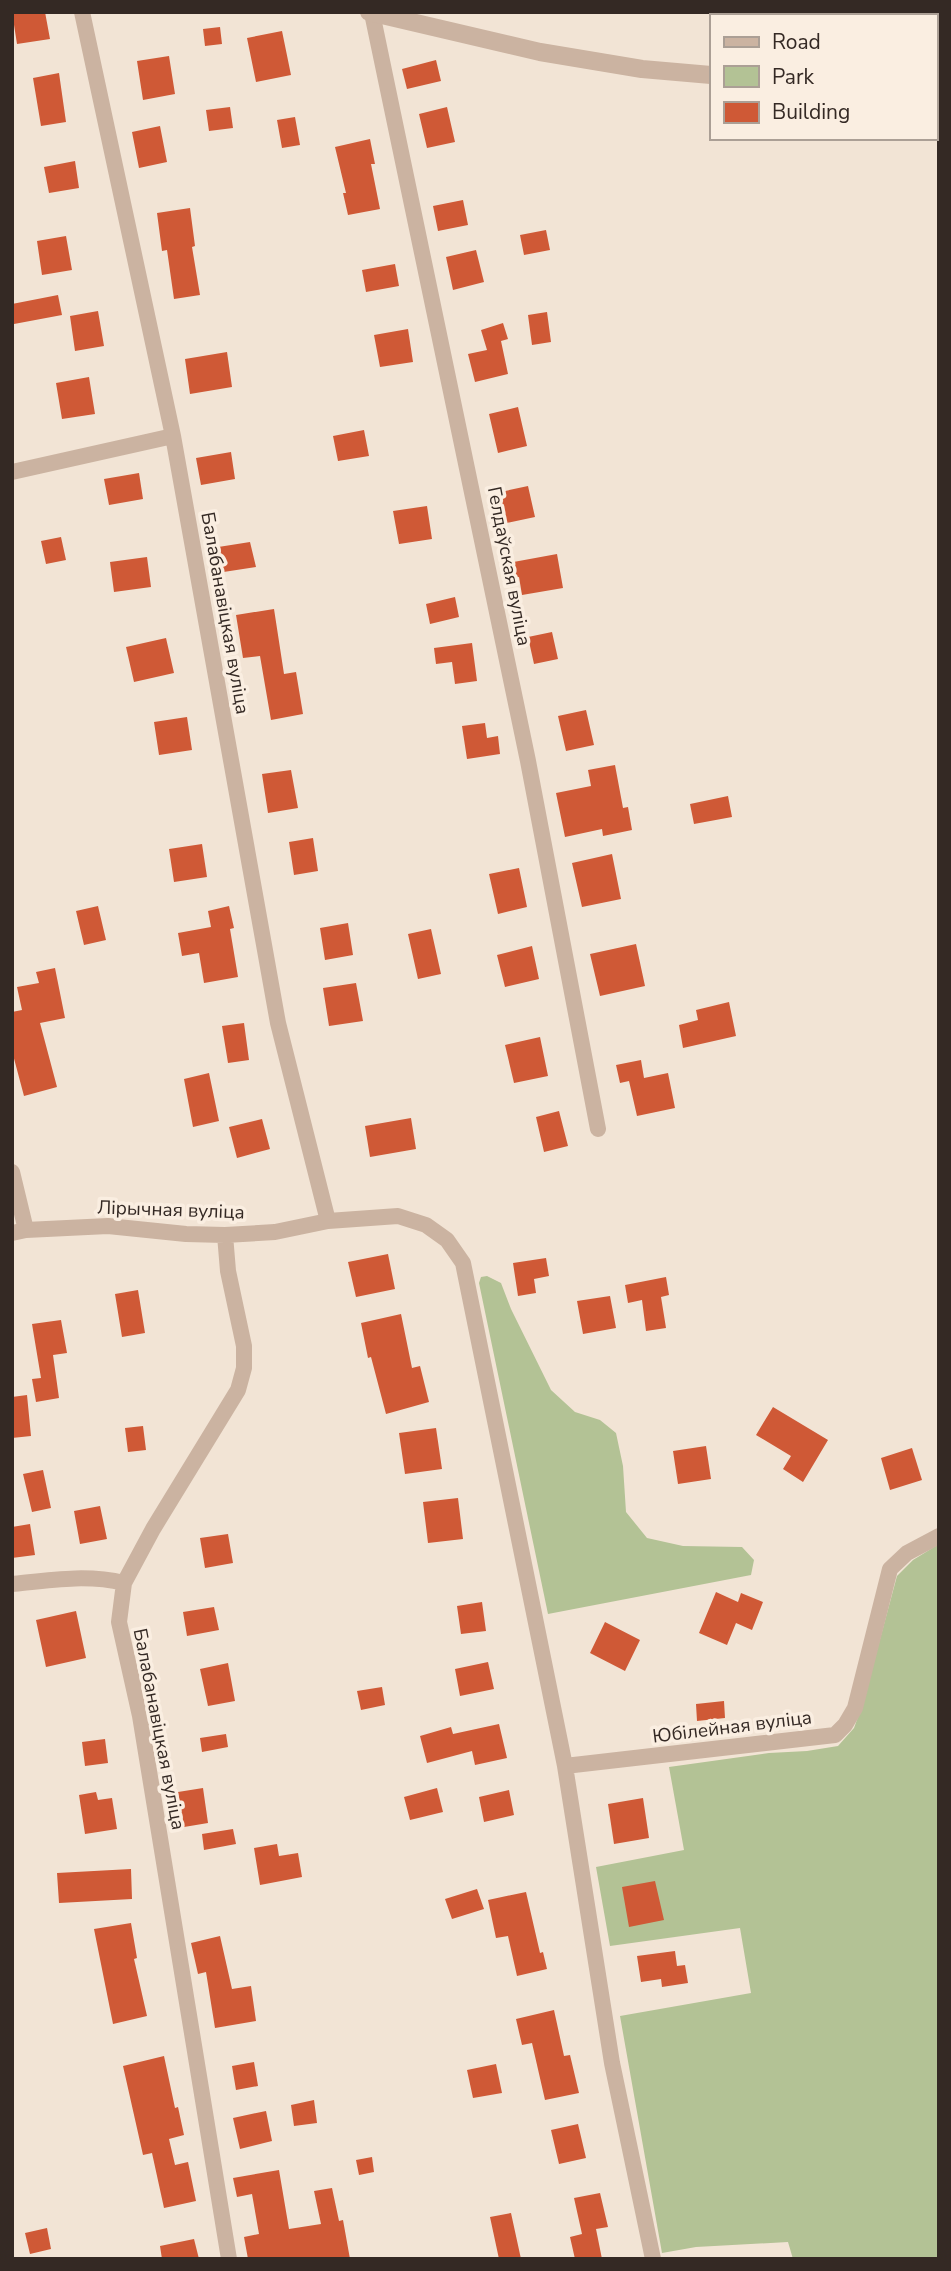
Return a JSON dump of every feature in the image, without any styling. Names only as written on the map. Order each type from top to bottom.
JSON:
[{"type":"street","name":"Балабанавіцкая вуліца","points":[[82,12],[173,436],[278,1023],[328,1221]]},
{"type":"street","points":[[371,13],[540,52],[610,64],[710,75]]},
{"type":"street","name":"Гелдаўская вуліца","points":[[371,13],[528,761],[598,1129]]},
{"type":"street","points":[[12,472],[173,436]]},
{"type":"street","points":[[12,1172],[19,1231]]},
{"type":"street","name":"Лірычная вуліца","points":[[19,1231],[108,1226],[225,1235],[275,1232],[328,1221],[398,1216],[426,1225],[447,1240],[463,1263],[565,1766],[612,2063],[653,2259]]},
{"type":"street","name":"Балабанавіцкая вуліца","points":[[225,1235],[228,1271],[244,1346],[244,1368],[238,1390],[153,1529],[124,1583],[118,1622],[140,1716],[229,2259]]},
{"type":"street","name":"Юбілейная вуліца","points":[[565,1766],[835,1735],[855,1708],[890,1569],[907,1552],[939,1536]]},
{"type":"street","points":[[12,1584],[72,1578],[104,1578],[124,1583]]},
{"type":"green space","points":[[487,1276],[501,1283],[551,1390],[575,1412],[600,1420],[616,1433],[623,1466],[626,1512],[647,1538],[683,1546],[742,1547],[754,1560],[751,1575],[548,1614],[479,1283],[481,1277]]},
{"type":"green space","points":[[939,1544],[939,2259],[793,2259],[788,2242],[696,2247],[662,2253],[620,2016],[751,1993],[740,1928],[610,1946],[596,1867],[684,1850],[669,1767],[838,1746],[854,1728],[862,1706],[897,1576],[913,1560]]},
{"type":"building","points":[[12,12],[45,12],[50,39],[17,44]]},
{"type":"building","points":[[220,27],[222,44],[205,46],[203,29]]},
{"type":"building","points":[[282,31],[291,75],[256,82],[247,38]]},
{"type":"building","points":[[169,56],[175,94],[143,100],[137,61]]},
{"type":"building","points":[[436,60],[441,81],[407,89],[402,69]]},
{"type":"building","points":[[59,73],[66,122],[41,126],[33,78]]},
{"type":"building","points":[[230,107],[233,128],[209,131],[206,110]]},
{"type":"building","points":[[447,107],[455,142],[427,148],[419,114]]},
{"type":"building","points":[[295,117],[300,145],[282,148],[277,120]]},
{"type":"building","points":[[160,126],[167,162],[139,168],[132,132]]},
{"type":"building","points":[[370,139],[375,164],[371,164],[380,209],[348,215],[343,193],[346,193],[335,147]]},
{"type":"building","points":[[75,161],[79,188],[49,193],[44,167]]},
{"type":"building","points":[[463,200],[468,225],[438,231],[433,206]]},
{"type":"building","points":[[190,208],[195,246],[192,247],[200,295],[174,299],[167,250],[162,251],[157,213]]},
{"type":"building","points":[[546,230],[550,250],[524,255],[520,235]]},
{"type":"building","points":[[66,236],[72,270],[42,275],[37,241]]},
{"type":"building","points":[[476,250],[484,282],[453,290],[446,257]]},
{"type":"building","points":[[395,264],[399,286],[366,292],[362,270]]},
{"type":"building","points":[[58,295],[62,315],[14,324],[12,304]]},
{"type":"building","points":[[98,311],[104,346],[75,351],[70,316]]},
{"type":"building","points":[[547,312],[551,342],[532,345],[528,315]]},
{"type":"building","points":[[503,323],[508,339],[501,341],[508,374],[475,382],[468,354],[487,350],[481,330]]},
{"type":"building","points":[[408,329],[413,362],[380,367],[374,335]]},
{"type":"building","points":[[227,352],[232,387],[190,394],[185,359]]},
{"type":"building","points":[[89,377],[95,414],[62,419],[56,383]]},
{"type":"building","points":[[518,407],[527,446],[498,453],[489,414]]},
{"type":"building","points":[[364,430],[369,456],[338,461],[333,436]]},
{"type":"building","points":[[231,452],[235,479],[201,485],[196,458]]},
{"type":"building","points":[[139,473],[143,499],[109,505],[104,479]]},
{"type":"building","points":[[528,486],[535,517],[497,525],[491,494]]},
{"type":"building","points":[[427,506],[432,539],[399,544],[393,511]]},
{"type":"building","points":[[61,537],[66,560],[46,564],[41,541]]},
{"type":"building","points":[[250,542],[256,567],[217,573],[212,548]]},
{"type":"building","points":[[557,554],[563,588],[522,595],[519,577],[511,578],[508,563]]},
{"type":"building","points":[[147,557],[151,587],[114,592],[110,562]]},
{"type":"building","points":[[455,597],[459,617],[430,624],[426,604]]},
{"type":"building","points":[[274,609],[284,674],[296,672],[303,714],[271,720],[260,656],[243,658],[236,615]]},
{"type":"building","points":[[552,632],[558,659],[534,664],[528,637]]},
{"type":"building","points":[[166,638],[174,673],[134,682],[126,647]]},
{"type":"building","points":[[472,643],[477,681],[455,684],[452,662],[436,664],[434,648]]},
{"type":"building","points":[[586,710],[594,745],[566,751],[558,716]]},
{"type":"building","points":[[187,717],[192,750],[159,755],[154,722]]},
{"type":"building","points":[[485,723],[487,738],[498,736],[500,754],[467,759],[462,726]]},
{"type":"building","points":[[615,765],[623,808],[628,807],[632,830],[603,836],[602,829],[565,837],[556,793],[591,786],[588,770]]},
{"type":"building","points":[[291,770],[298,808],[268,813],[262,774]]},
{"type":"building","points":[[728,796],[732,817],[694,824],[690,804]]},
{"type":"building","points":[[313,838],[318,871],[294,875],[289,842]]},
{"type":"building","points":[[202,844],[207,877],[174,882],[169,849]]},
{"type":"building","points":[[612,854],[621,899],[582,907],[572,863]]},
{"type":"building","points":[[519,868],[527,907],[498,914],[489,874]]},
{"type":"building","points":[[98,906],[106,940],[84,945],[76,911]]},
{"type":"building","points":[[229,906],[234,928],[230,929],[238,977],[204,983],[199,953],[182,956],[178,933],[211,927],[208,911]]},
{"type":"building","points":[[348,923],[353,955],[325,960],[320,928]]},
{"type":"building","points":[[431,929],[441,974],[418,979],[408,934]]},
{"type":"building","points":[[636,944],[645,986],[600,996],[590,954]]},
{"type":"building","points":[[532,946],[539,979],[505,987],[497,955]]},
{"type":"building","points":[[55,968],[65,1018],[40,1023],[57,1087],[24,1096],[12,1051],[12,1012],[22,1010],[17,987],[39,983],[36,972]]},
{"type":"building","points":[[356,983],[363,1021],[329,1026],[323,988]]},
{"type":"building","points":[[729,1002],[736,1036],[683,1048],[679,1025],[698,1020],[696,1010]]},
{"type":"building","points":[[244,1023],[249,1060],[228,1063],[222,1026]]},
{"type":"building","points":[[540,1037],[548,1076],[514,1083],[505,1045]]},
{"type":"building","points":[[641,1060],[644,1078],[668,1073],[675,1108],[637,1116],[629,1081],[620,1083],[616,1065]]},
{"type":"building","points":[[209,1073],[219,1121],[193,1127],[184,1079]]},
{"type":"building","points":[[559,1111],[568,1146],[544,1152],[536,1117]]},
{"type":"building","points":[[411,1118],[416,1149],[370,1157],[365,1126]]},
{"type":"building","points":[[262,1119],[270,1149],[237,1158],[229,1127]]},
{"type":"building","points":[[388,1254],[395,1289],[356,1297],[348,1262]]},
{"type":"building","points":[[546,1258],[549,1276],[534,1279],[536,1293],[518,1296],[513,1263]]},
{"type":"building","points":[[666,1277],[669,1295],[661,1297],[666,1328],[646,1331],[642,1300],[628,1303],[625,1285]]},
{"type":"building","points":[[138,1290],[145,1333],[122,1337],[115,1294]]},
{"type":"building","points":[[610,1296],[616,1328],[583,1334],[577,1301]]},
{"type":"building","points":[[401,1314],[412,1368],[420,1366],[429,1402],[386,1414],[371,1357],[368,1358],[361,1323]]},
{"type":"building","points":[[61,1320],[67,1353],[53,1355],[59,1398],[36,1402],[32,1379],[41,1378],[32,1324]]},
{"type":"building","points":[[27,1395],[31,1436],[12,1438],[12,1397]]},
{"type":"building","points":[[773,1407],[828,1440],[803,1482],[783,1469],[791,1456],[756,1435]]},
{"type":"building","points":[[143,1426],[146,1450],[128,1452],[125,1428]]},
{"type":"building","points":[[436,1428],[442,1469],[405,1474],[399,1433]]},
{"type":"building","points":[[706,1446],[711,1479],[678,1484],[673,1451]]},
{"type":"building","points":[[912,1448],[922,1480],[890,1490],[881,1458]]},
{"type":"building","points":[[43,1470],[51,1508],[32,1512],[23,1474]]},
{"type":"building","points":[[458,1498],[463,1539],[428,1543],[423,1502]]},
{"type":"building","points":[[100,1506],[107,1539],[80,1544],[74,1511]]},
{"type":"building","points":[[30,1524],[35,1555],[12,1558],[12,1527]]},
{"type":"building","points":[[228,1534],[233,1563],[205,1568],[200,1538]]},
{"type":"building","points":[[716,1592],[738,1602],[741,1593],[763,1602],[752,1630],[736,1623],[727,1645],[699,1633]]},
{"type":"building","points":[[482,1602],[486,1631],[461,1634],[457,1606]]},
{"type":"building","points":[[214,1607],[219,1630],[187,1636],[183,1612]]},
{"type":"building","points":[[76,1611],[86,1658],[46,1667],[36,1620]]},
{"type":"building","points":[[605,1622],[640,1640],[625,1671],[590,1653]]},
{"type":"building","points":[[488,1662],[494,1689],[460,1696],[455,1669]]},
{"type":"building","points":[[228,1663],[235,1701],[208,1706],[200,1669]]},
{"type":"building","points":[[382,1687],[385,1705],[361,1710],[357,1691]]},
{"type":"building","points":[[724,1701],[725,1718],[697,1721],[696,1704]]},
{"type":"building","points":[[499,1724],[507,1758],[475,1765],[472,1751],[427,1763],[420,1736],[451,1727],[453,1734]]},
{"type":"building","points":[[226,1734],[228,1747],[202,1752],[200,1738]]},
{"type":"building","points":[[105,1739],[108,1763],[85,1766],[82,1742]]},
{"type":"building","points":[[203,1788],[208,1823],[184,1827],[178,1792]]},
{"type":"building","points":[[437,1788],[443,1812],[410,1820],[404,1797]]},
{"type":"building","points":[[509,1790],[514,1815],[484,1822],[479,1797]]},
{"type":"building","points":[[96,1792],[98,1800],[112,1798],[117,1829],[85,1834],[79,1795]]},
{"type":"building","points":[[643,1798],[649,1838],[614,1844],[608,1804]]},
{"type":"building","points":[[233,1829],[236,1844],[204,1850],[202,1834]]},
{"type":"building","points":[[277,1844],[279,1856],[298,1853],[302,1877],[260,1885],[254,1848]]},
{"type":"building","points":[[131,1869],[132,1899],[59,1903],[57,1873]]},
{"type":"building","points":[[655,1881],[664,1920],[629,1927],[622,1887]]},
{"type":"building","points":[[477,1889],[484,1909],[452,1919],[445,1899]]},
{"type":"building","points":[[526,1892],[540,1953],[543,1952],[547,1969],[517,1976],[508,1936],[496,1938],[488,1900]]},
{"type":"building","points":[[131,1923],[137,1958],[134,1959],[147,2016],[113,2024],[94,1929]]},
{"type":"building","points":[[220,1936],[232,1989],[251,1986],[256,2021],[215,2028],[206,1972],[198,1974],[191,1943]]},
{"type":"building","points":[[675,1951],[677,1966],[685,1965],[688,1983],[662,1987],[661,1979],[641,1982],[637,1956]]},
{"type":"building","points":[[554,2010],[564,2056],[570,2055],[579,2093],[545,2100],[532,2043],[522,2045],[516,2019]]},
{"type":"building","points":[[164,2056],[184,2135],[169,2139],[175,2165],[188,2162],[196,2201],[164,2208],[152,2153],[143,2155],[123,2066]]},
{"type":"building","points":[[254,2062],[258,2086],[236,2090],[232,2066]]},
{"type":"building","points":[[496,2064],[502,2093],[473,2098],[467,2070]]},
{"type":"building","points":[[314,2100],[317,2123],[294,2126],[291,2105]]},
{"type":"building","points":[[266,2111],[272,2141],[240,2149],[233,2118]]},
{"type":"building","points":[[578,2124],[586,2158],[559,2164],[551,2130]]},
{"type":"building","points":[[372,2157],[374,2172],[359,2175],[356,2160]]},
{"type":"building","points":[[279,2170],[289,2229],[321,2224],[314,2191],[332,2188],[339,2221],[343,2220],[350,2259],[248,2259],[244,2237],[259,2234],[252,2194],[237,2197],[233,2178]]},
{"type":"building","points":[[600,2193],[608,2227],[596,2229],[602,2259],[575,2259],[570,2237],[582,2234],[574,2198]]},
{"type":"building","points":[[511,2213],[521,2259],[499,2259],[490,2217]]},
{"type":"building","points":[[47,2228],[51,2249],[30,2254],[25,2233]]},
{"type":"building","points":[[194,2239],[199,2259],[162,2259],[160,2246]]}]
